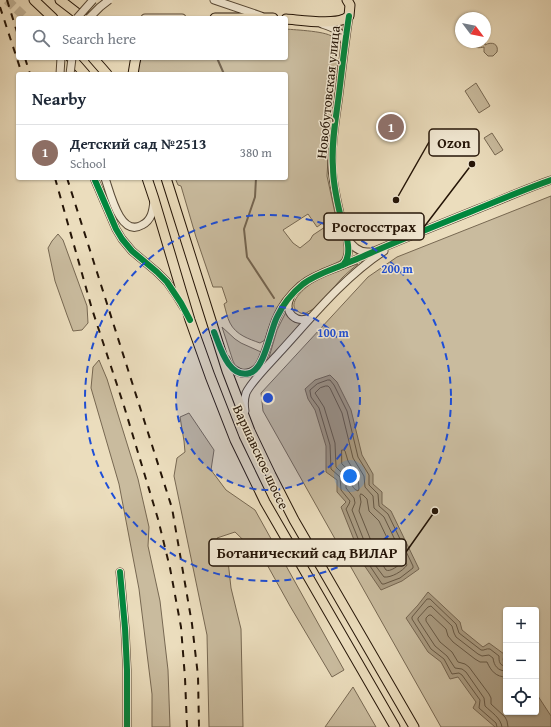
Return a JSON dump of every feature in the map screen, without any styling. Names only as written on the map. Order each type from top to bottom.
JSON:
[{"type":"main road","points":[[34,0],[51,16]]},
{"type":"main road","points":[[60,0],[77,13],[85,16]]},
{"type":"main road","name":"Новобутовская улица","points":[[349,2],[349,16]]},
{"type":"main road","points":[[288,19],[317,22],[337,21],[349,16]]},
{"type":"main road","points":[[73,60],[84,72]]},
{"type":"main road","points":[[95,60],[105,72]]},
{"type":"main road","points":[[133,72],[136,60]]},
{"type":"main road","name":"Варшавское шоссе","points":[[148,180],[190,320],[235,440],[255,483],[280,528],[395,727]]},
{"type":"main road","name":"Варшавское шоссе","points":[[167,180],[214,332],[250,431],[294,520],[414,727]]},
{"type":"street","points":[[79,16],[93,0]]},
{"type":"street","points":[[92,16],[109,0]]},
{"type":"street","points":[[214,0],[264,16]]},
{"type":"street","name":"Новобутовская улица","points":[[343,265],[348,255],[347,238],[336,195],[332,166],[336,117],[349,16]]},
{"type":"street","points":[[317,22],[336,28],[340,32],[345,43]]},
{"type":"street","points":[[60,72],[61,60]]},
{"type":"street","points":[[70,72],[71,60]]},
{"type":"street","points":[[95,180],[116,229],[122,239],[167,282],[190,320]]},
{"type":"street","points":[[106,180],[120,218],[131,227],[142,226],[147,221],[153,211],[154,199]]},
{"type":"street","points":[[250,431],[244,405],[248,389],[275,357],[350,276],[373,255],[403,239],[551,180]]},
{"type":"street","points":[[347,238],[358,250],[373,255]]},
{"type":"street","points":[[348,247],[358,258]]},
{"type":"street","points":[[214,332],[227,362],[234,370],[241,373],[249,373],[254,371],[262,361],[277,317],[287,300],[302,285],[320,273],[358,258],[373,255]]},
{"type":"street","points":[[295,292],[288,301],[288,309],[290,313],[295,318],[303,320],[307,320],[312,317]]},
{"type":"street","points":[[120,572],[127,663],[127,727]]},
{"type":"shaded area","points":[[288,29],[312,31],[326,34],[335,40],[335,57],[338,60],[329,142],[327,176],[336,218],[324,222],[317,227],[308,214],[283,230],[293,243],[300,248],[310,240],[313,235],[325,227],[338,223],[344,239],[345,254],[342,260],[304,278],[292,289],[283,299],[275,312],[265,340],[260,343],[239,334],[230,323],[224,304],[227,302],[222,287],[213,287],[181,186],[178,185],[176,180],[288,180],[288,72],[138,72],[140,60],[288,60]]},
{"type":"shaded area","points":[[491,43],[497,47],[497,52],[493,56],[488,56],[484,52],[484,48],[491,48]]},
{"type":"shaded area","points":[[476,83],[490,106],[479,113],[465,91]]},
{"type":"shaded area","points":[[492,133],[503,150],[495,155],[484,138]]},
{"type":"shaded area","points":[[551,196],[551,727],[441,727],[263,411],[261,393],[368,277],[397,257]]},
{"type":"shaded area","points":[[58,234],[63,240],[87,306],[88,323],[82,330],[73,331],[55,281],[48,248]]},
{"type":"shaded area","points":[[358,264],[342,278],[312,310],[303,314],[295,309],[294,302],[302,291],[311,284],[324,276]]},
{"type":"shaded area","points":[[287,310],[302,322],[268,361],[277,330]]},
{"type":"shaded area","points":[[222,327],[241,343],[261,352],[253,366],[243,370],[235,365]]},
{"type":"shaded area","points":[[99,360],[107,379],[138,479],[149,527],[148,546],[160,601],[168,670],[170,727],[152,727],[152,694],[139,589],[119,484],[91,388],[93,367]]},
{"type":"shaded area","points":[[189,413],[214,450],[211,470],[226,490],[255,510],[344,670],[332,677],[265,561],[235,532],[217,538],[228,561],[231,588],[241,629],[243,727],[209,727],[207,635],[174,476],[177,458],[185,452],[180,417]]},
{"type":"shaded area","points":[[353,687],[376,727],[325,727]]},
{"type":"water","points":[[330,375],[337,382],[351,410],[362,455],[373,474],[373,484],[382,492],[382,504],[391,511],[419,569],[402,581],[381,590],[364,565],[341,507],[346,502],[337,492],[337,480],[326,472],[326,446],[315,410],[308,399],[305,389],[315,380]]},
{"type":"water","points":[[428,592],[460,622],[462,630],[483,647],[489,643],[503,653],[503,715],[539,715],[539,698],[551,716],[551,727],[495,727],[473,708],[476,702],[458,677],[450,679],[441,662],[428,652],[406,618]]},
{"type":"waterway","points":[[218,60],[223,72]]},
{"type":"waterway","points":[[256,180],[255,197],[244,229],[247,257],[274,298]]},
{"type":"tunnel","points":[[7,0],[24,16]]},
{"type":"railway","points":[[7,0],[16,29]]},
{"type":"railway","points":[[0,7],[16,56]]},
{"type":"railway","points":[[17,60],[21,72]]},
{"type":"railway","points":[[26,60],[29,72]]},
{"type":"railway","points":[[56,180],[92,309],[124,406],[158,519],[170,568],[181,627],[187,727]]},
{"type":"railway","points":[[68,180],[172,508],[192,624],[198,676],[199,727]]},
{"type":"cycle path","points":[[343,265],[348,255],[348,242],[334,187],[333,149],[334,130],[349,16]]},
{"type":"cycle path","points":[[95,180],[116,229],[122,239],[132,251],[167,282],[190,320]]},
{"type":"cycle path","points":[[214,332],[222,353],[231,366],[242,374],[250,373],[260,364],[274,323],[282,308],[295,291],[307,281],[320,274],[551,180]]},
{"type":"cycle path","points":[[120,572],[127,670],[127,727]]},
{"type":"place","name":"Детский сад №2513","points":[[391,127]]},
{"type":"place","name":"Росгосстрах","points":[[472,164]]},
{"type":"place","name":"Ozon","points":[[396,200]]},
{"type":"place","name":"Ботанический сад ВИЛАР","points":[[435,511]]}]
